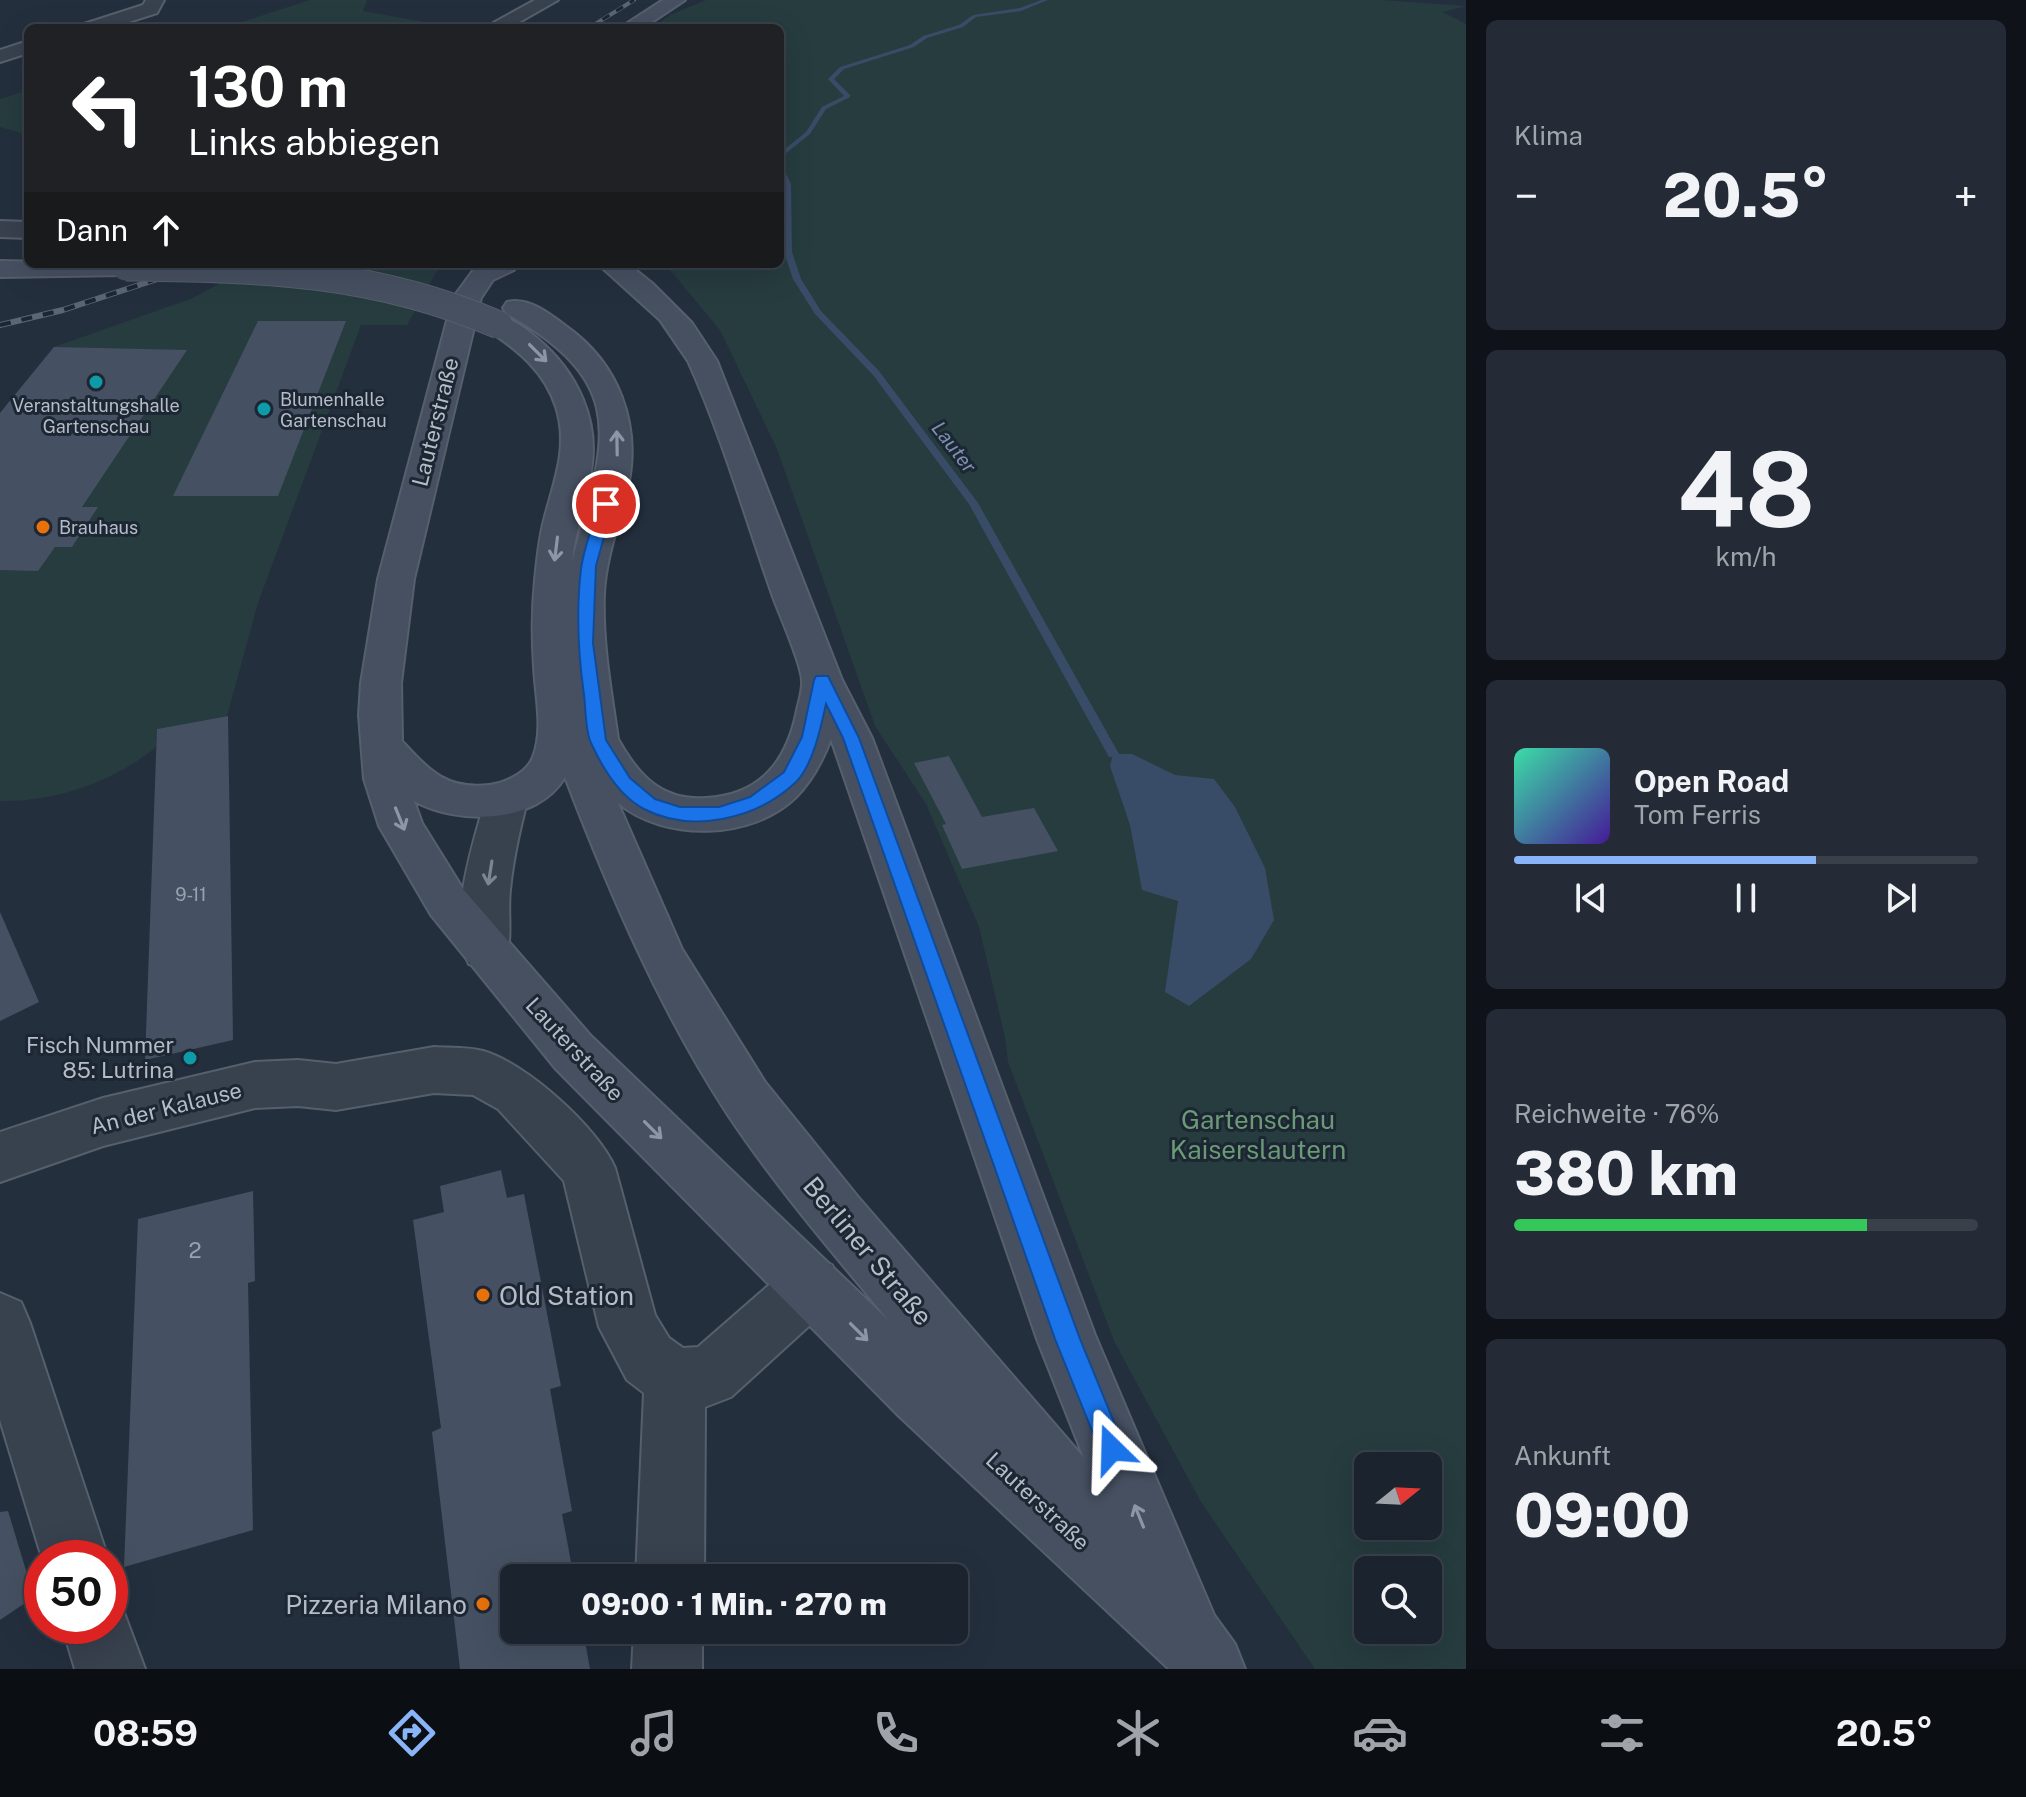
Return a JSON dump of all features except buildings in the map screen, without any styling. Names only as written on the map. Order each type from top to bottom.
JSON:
[{"type":"main road","points":[[637,24],[676,0]]},
{"type":"main road","points":[[0,253],[24,252]]},
{"type":"main road","name":"Berliner Straße","points":[[0,269],[63,268]]},
{"type":"main road","name":"Berliner Straße","points":[[172,268],[263,270],[359,279],[549,324],[574,344],[600,379],[615,416],[616,466],[589,566],[586,590],[586,653],[607,823]]},
{"type":"main road","name":"Berliner Straße","points":[[390,268],[437,278],[507,316],[518,336],[546,361],[567,392],[576,416],[575,470],[558,533],[552,595],[554,680],[558,708],[607,823],[632,892],[664,961],[716,1052],[760,1119],[838,1216],[1062,1479],[1200,1655]]},
{"type":"main road","name":"Lauterstraße","points":[[491,268],[473,286],[462,311],[396,579],[381,683],[381,744],[385,779],[401,826],[447,902],[573,1052],[921,1394],[1200,1655]]},
{"type":"main road","points":[[616,268],[672,313],[703,359],[822,680],[851,738],[1067,1339],[1200,1655]]},
{"type":"main road","points":[[598,740],[624,783],[649,804],[679,813],[719,813],[736,809],[756,802],[791,776],[811,737],[822,680]]},
{"type":"main road","points":[[381,744],[427,790],[457,800],[507,798],[528,789],[544,775],[554,758],[558,708]]},
{"type":"street","points":[[103,24],[150,9],[155,0]]},
{"type":"street","points":[[502,24],[549,0]]},
{"type":"street","points":[[0,56],[24,48]]},
{"type":"street","points":[[0,229],[24,230]]},
{"type":"street","points":[[486,950],[483,920],[497,831],[507,798]]},
{"type":"street","name":"An der Kalause","points":[[0,1157],[103,1122],[255,1085],[298,1083],[336,1087],[434,1070],[481,1073],[516,1093],[588,1168],[629,1327],[648,1359],[675,1379]]},
{"type":"street","points":[[670,1564],[675,1379],[710,1376],[812,1285]]},
{"type":"street","points":[[0,1323],[69,1540]]},
{"type":"street","points":[[102,1644],[110,1669]]},
{"type":"street","points":[[667,1669],[668,1644]]},
{"type":"green space","points":[[310,0],[367,0],[363,11],[425,22],[420,24],[235,24]]},
{"type":"green space","name":"Gartenschau Kaiserslautern","points":[[706,0],[1381,0],[1466,6],[1442,12],[1466,24],[1466,1669],[1315,1669],[1201,1502],[1114,1341],[1008,1062],[979,927],[926,804],[875,726],[777,449],[720,330],[668,268],[784,268],[784,24],[658,24],[670,15]]},
{"type":"green space","points":[[24,91],[24,134],[0,127],[0,99]]},
{"type":"green space","points":[[248,268],[440,268],[407,325],[361,325],[258,603],[227,716],[157,729],[156,747],[122,770],[83,788],[42,798],[0,801],[0,413],[54,347],[193,298]]},
{"type":"water","points":[[1113,754],[1132,754],[1175,775],[1214,779],[1235,807],[1265,868],[1274,920],[1251,959],[1189,1006],[1165,992],[1178,901],[1142,890],[1130,825],[1110,766]]},
{"type":"waterway","name":"Lauter","points":[[784,153],[808,133],[824,108],[848,96],[831,79],[842,68],[912,46],[925,37],[961,26],[975,16],[1021,9],[1046,0]]},
{"type":"waterway","name":"Lauter","points":[[784,176],[788,184],[788,252],[797,279],[818,312],[876,373],[973,503],[1113,754]]},
{"type":"railway","points":[[595,24],[634,0]]},
{"type":"railway","points":[[0,325],[63,310],[191,268]]},
{"type":"place","name":"Veranstaltungshalle Gartenschau","points":[[96,382]]},
{"type":"place","name":"Blumenhalle Gartenschau","points":[[264,409]]},
{"type":"place","name":"Brauhaus","points":[[43,527]]},
{"type":"place","name":"Fisch Nummer 85: Lutrina","points":[[190,1058]]},
{"type":"place","name":"Old Station","points":[[483,1295]]},
{"type":"place","name":"Pizzeria Milano","points":[[483,1604]]},
{"type":"route","points":[[606,504],[589,566],[585,643],[598,740],[614,770],[637,796],[649,804],[679,813],[719,813],[756,802],[791,776],[802,760],[811,737],[822,680],[851,738],[1067,1339],[1112,1449]]}]
